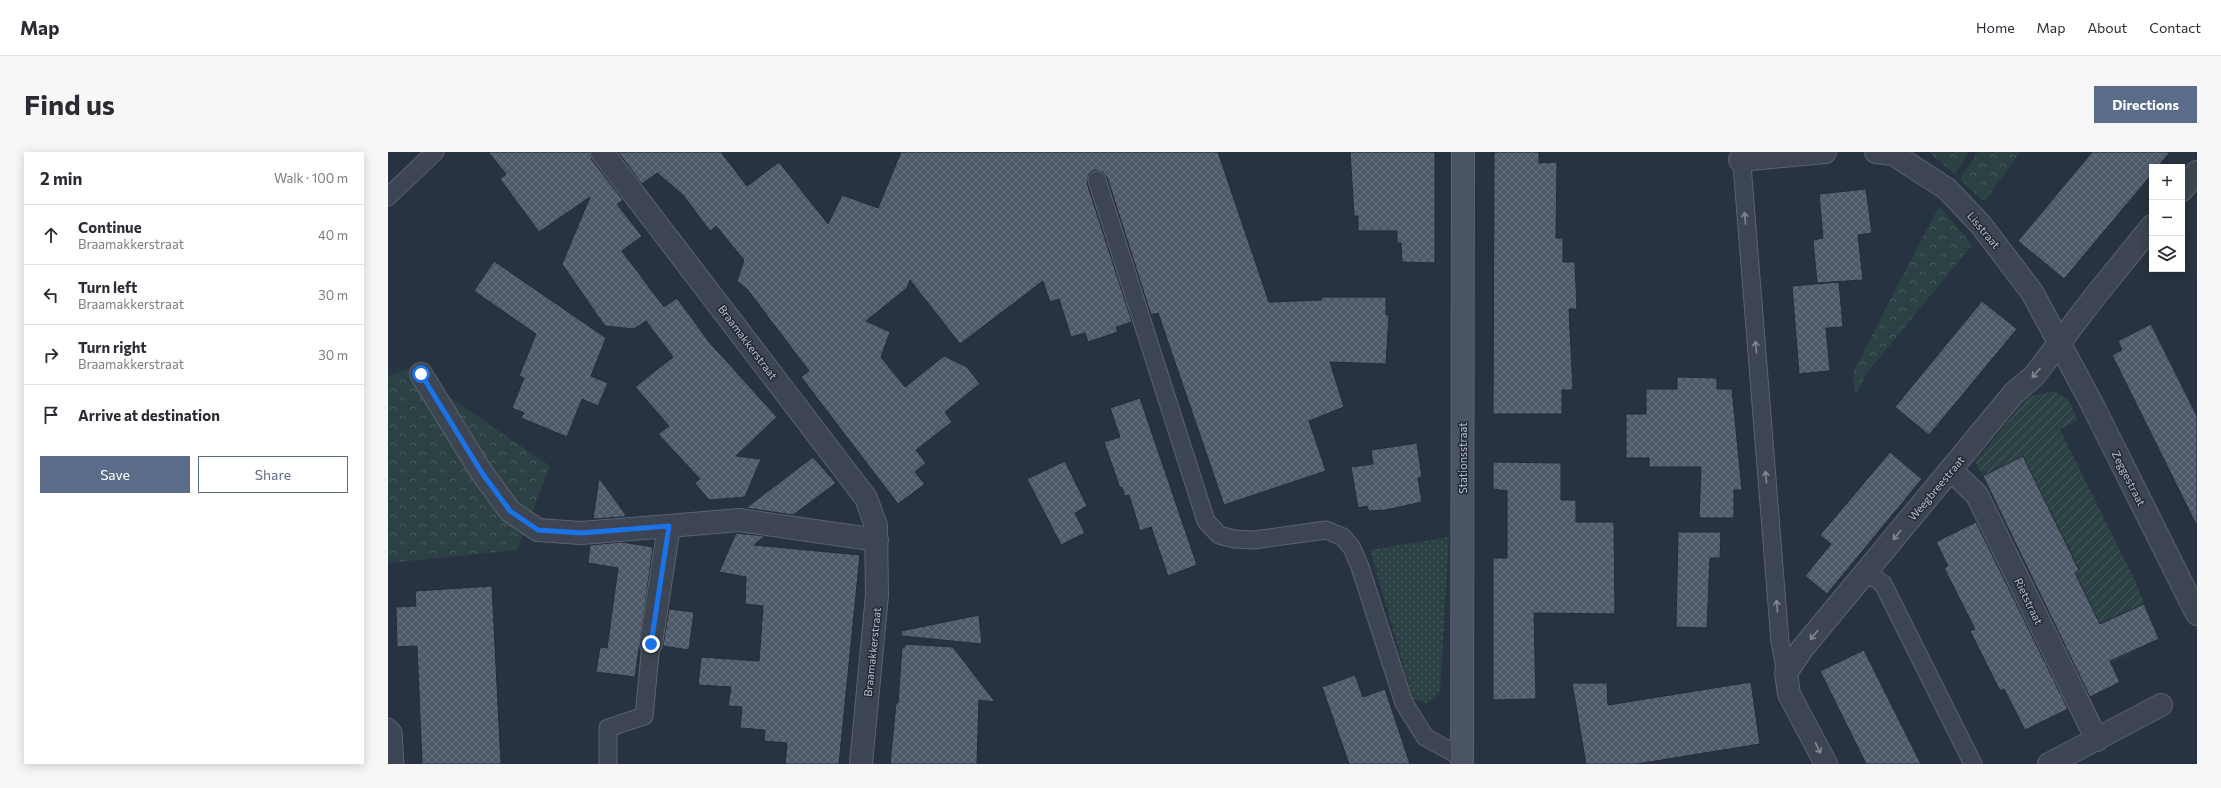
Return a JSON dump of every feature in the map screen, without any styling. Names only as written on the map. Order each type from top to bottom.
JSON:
[{"type":"street","name":"Braamakkerstraat","points":[[602,152],[866,498],[876,526],[877,594],[861,764]]},
{"type":"street","name":"Stationsstraat","points":[[1462,761],[1463,152]]},
{"type":"street","points":[[1740,156],[1825,152]]},
{"type":"street","name":"Lisstraat","points":[[1876,152],[1893,154],[1947,189],[1981,224],[2032,292],[2060,343]]},
{"type":"street","points":[[2185,186],[2197,172]]},
{"type":"street","name":"Weegbreestraat","points":[[1786,673],[1802,649],[2014,393],[2034,376],[2149,230]]},
{"type":"street","name":"Zeggestraat","points":[[2060,343],[2197,614]]},
{"type":"street","points":[[421,374],[487,480],[510,511],[538,530],[581,533],[739,520],[877,540]]},
{"type":"street","name":"Rietstraat","points":[[1950,470],[1977,495],[2097,740]]},
{"type":"street","points":[[651,644],[669,526]]},
{"type":"street","points":[[1786,673],[1789,694],[1826,764]]},
{"type":"street","points":[[2049,764],[2161,705]]},
{"type":"lane","points":[[388,196],[435,152]]},
{"type":"lane","points":[[1740,156],[1780,642],[1786,673]]},
{"type":"lane","points":[[1097,180],[1206,521],[1219,535],[1234,539],[1254,540],[1326,530],[1343,537],[1352,548],[1360,567],[1404,703],[1425,737],[1462,761]]},
{"type":"lane","points":[[1866,572],[1883,584],[1973,764]]},
{"type":"lane","points":[[608,764],[608,728],[644,716],[651,644]]},
{"type":"lane","points":[[388,727],[393,732],[395,764]]},
{"type":"green space","points":[[1929,152],[1969,152],[1955,174]]},
{"type":"green space","points":[[1978,152],[2020,152],[1986,200],[1982,200],[1960,179]]},
{"type":"green space","points":[[1940,207],[1972,245],[1867,373],[1856,394],[1853,382],[1854,370]]},
{"type":"green space","points":[[408,369],[550,466],[517,550],[388,563],[388,376]]},
{"type":"green space","points":[[2053,391],[2068,399],[2078,420],[2060,429],[2137,585],[2144,604],[2128,611],[2144,646],[2111,663],[2092,624],[2099,621],[2075,573],[2079,570],[2023,457],[1983,476],[1975,462],[2028,397]]},
{"type":"green space","points":[[1449,537],[1440,693],[1427,703],[1413,699],[1370,550]]},
{"type":"building","points":[[488,152],[590,152],[592,160],[623,200],[617,204],[642,236],[622,251],[664,307],[677,298],[709,342],[777,417],[736,456],[761,459],[745,497],[709,500],[695,483],[700,479],[658,434],[669,426],[635,387],[673,357],[646,321],[634,329],[605,326],[562,264],[590,197],[539,232],[500,179],[506,174]]},
{"type":"building","points":[[618,152],[721,152],[747,186],[779,162],[828,224],[842,195],[878,208],[901,152],[1218,152],[1269,302],[1322,300],[1321,297],[1386,297],[1386,315],[1389,315],[1386,364],[1330,362],[1344,407],[1309,421],[1326,471],[1224,505],[1158,313],[1151,315],[1107,177],[1103,172],[1094,170],[1089,174],[1087,183],[1132,322],[1116,327],[1118,332],[1088,342],[1085,333],[1071,337],[1059,299],[1050,302],[1043,281],[960,344],[910,280],[907,288],[866,321],[890,332],[881,357],[905,387],[944,356],[967,367],[980,384],[945,412],[952,422],[916,450],[926,463],[915,472],[925,484],[898,504],[801,377],[809,371],[747,289],[737,281],[744,260],[716,226],[710,231],[683,195],[657,173],[642,184]]},
{"type":"building","points":[[1350,152],[1435,152],[1435,263],[1402,262],[1401,243],[1397,243],[1397,231],[1358,231],[1358,216],[1354,216]]},
{"type":"building","points":[[1494,152],[1539,152],[1539,163],[1557,162],[1556,238],[1563,238],[1563,262],[1575,262],[1577,309],[1569,309],[1573,390],[1562,390],[1562,414],[1493,414]]},
{"type":"building","points":[[2092,152],[2170,152],[2160,164],[2149,164],[2149,178],[2064,279],[2018,241]]},
{"type":"building","points":[[1866,189],[1872,233],[1858,235],[1863,280],[1817,283],[1813,240],[1823,238],[1819,194]]},
{"type":"building","points":[[494,261],[606,338],[591,376],[608,383],[598,406],[582,399],[567,437],[521,418],[524,413],[512,408],[524,378],[519,376],[536,334],[474,291]]},
{"type":"building","points":[[1839,282],[1843,327],[1826,328],[1830,371],[1799,374],[1792,286]]},
{"type":"building","points":[[1982,301],[2017,329],[1929,435],[1895,407]]},
{"type":"building","points":[[2151,324],[2197,416],[2197,526],[2112,355],[2122,350],[2118,341]]},
{"type":"building","points":[[1677,377],[1717,378],[1717,389],[1732,389],[1742,490],[1734,490],[1734,518],[1699,518],[1701,467],[1649,467],[1649,458],[1626,458],[1626,414],[1646,414],[1646,389],[1677,389]]},
{"type":"building","points":[[1140,398],[1197,565],[1168,576],[1151,527],[1140,531],[1129,495],[1125,496],[1122,487],[1120,488],[1104,442],[1120,437],[1110,408]]},
{"type":"building","points":[[1417,443],[1422,477],[1418,478],[1422,502],[1386,510],[1369,511],[1367,506],[1358,508],[1351,467],[1373,464],[1371,450]]},
{"type":"building","points":[[1890,452],[1922,479],[1827,594],[1805,576],[1831,544],[1820,535]]},
{"type":"building","points":[[2023,456],[2079,570],[2075,573],[2100,624],[2144,604],[2159,639],[2110,661],[2120,682],[2090,697],[1983,476]]},
{"type":"building","points":[[813,457],[836,483],[793,515],[746,508]]},
{"type":"building","points":[[1065,461],[1087,506],[1075,513],[1085,533],[1061,545],[1027,479]]},
{"type":"building","points":[[1493,462],[1561,463],[1561,500],[1576,500],[1576,522],[1614,522],[1615,614],[1534,613],[1536,699],[1493,700],[1493,558],[1507,558],[1507,491],[1493,489]]},
{"type":"building","points":[[599,478],[626,515],[623,517],[593,519]]},
{"type":"building","points":[[1976,522],[2068,709],[2025,730],[2004,689],[2000,691],[1970,631],[1975,629],[1944,568],[1948,566],[1936,542]]},
{"type":"building","points":[[1678,532],[1721,532],[1720,558],[1710,558],[1707,628],[1676,627]]},
{"type":"building","points":[[736,533],[765,536],[754,545],[860,555],[839,764],[785,764],[787,743],[764,741],[765,730],[740,728],[742,707],[728,706],[731,687],[698,685],[701,657],[759,661],[763,606],[745,604],[746,577],[719,572]]},
{"type":"building","points":[[622,542],[653,547],[635,677],[596,672],[600,647],[607,648],[618,568],[588,563],[590,545]]},
{"type":"building","points":[[492,586],[501,764],[422,764],[417,646],[397,647],[396,607],[416,606],[415,591]]},
{"type":"building","points":[[669,609],[694,612],[689,650],[663,646]]},
{"type":"building","points":[[979,615],[982,644],[902,636],[901,631]]},
{"type":"building","points":[[905,644],[953,647],[995,702],[979,700],[977,764],[890,764],[896,703],[898,703],[902,647],[905,647]]},
{"type":"building","points":[[1864,650],[1921,764],[1866,764],[1820,671]]},
{"type":"building","points":[[1355,675],[1363,697],[1385,689],[1410,764],[1349,764],[1322,687]]},
{"type":"building","points":[[1751,682],[1760,744],[1637,764],[1586,764],[1572,683],[1607,683],[1608,705]]},
{"type":"route","points":[[421,374],[482,473],[510,511],[538,530],[581,533],[669,526],[651,644]]}]
